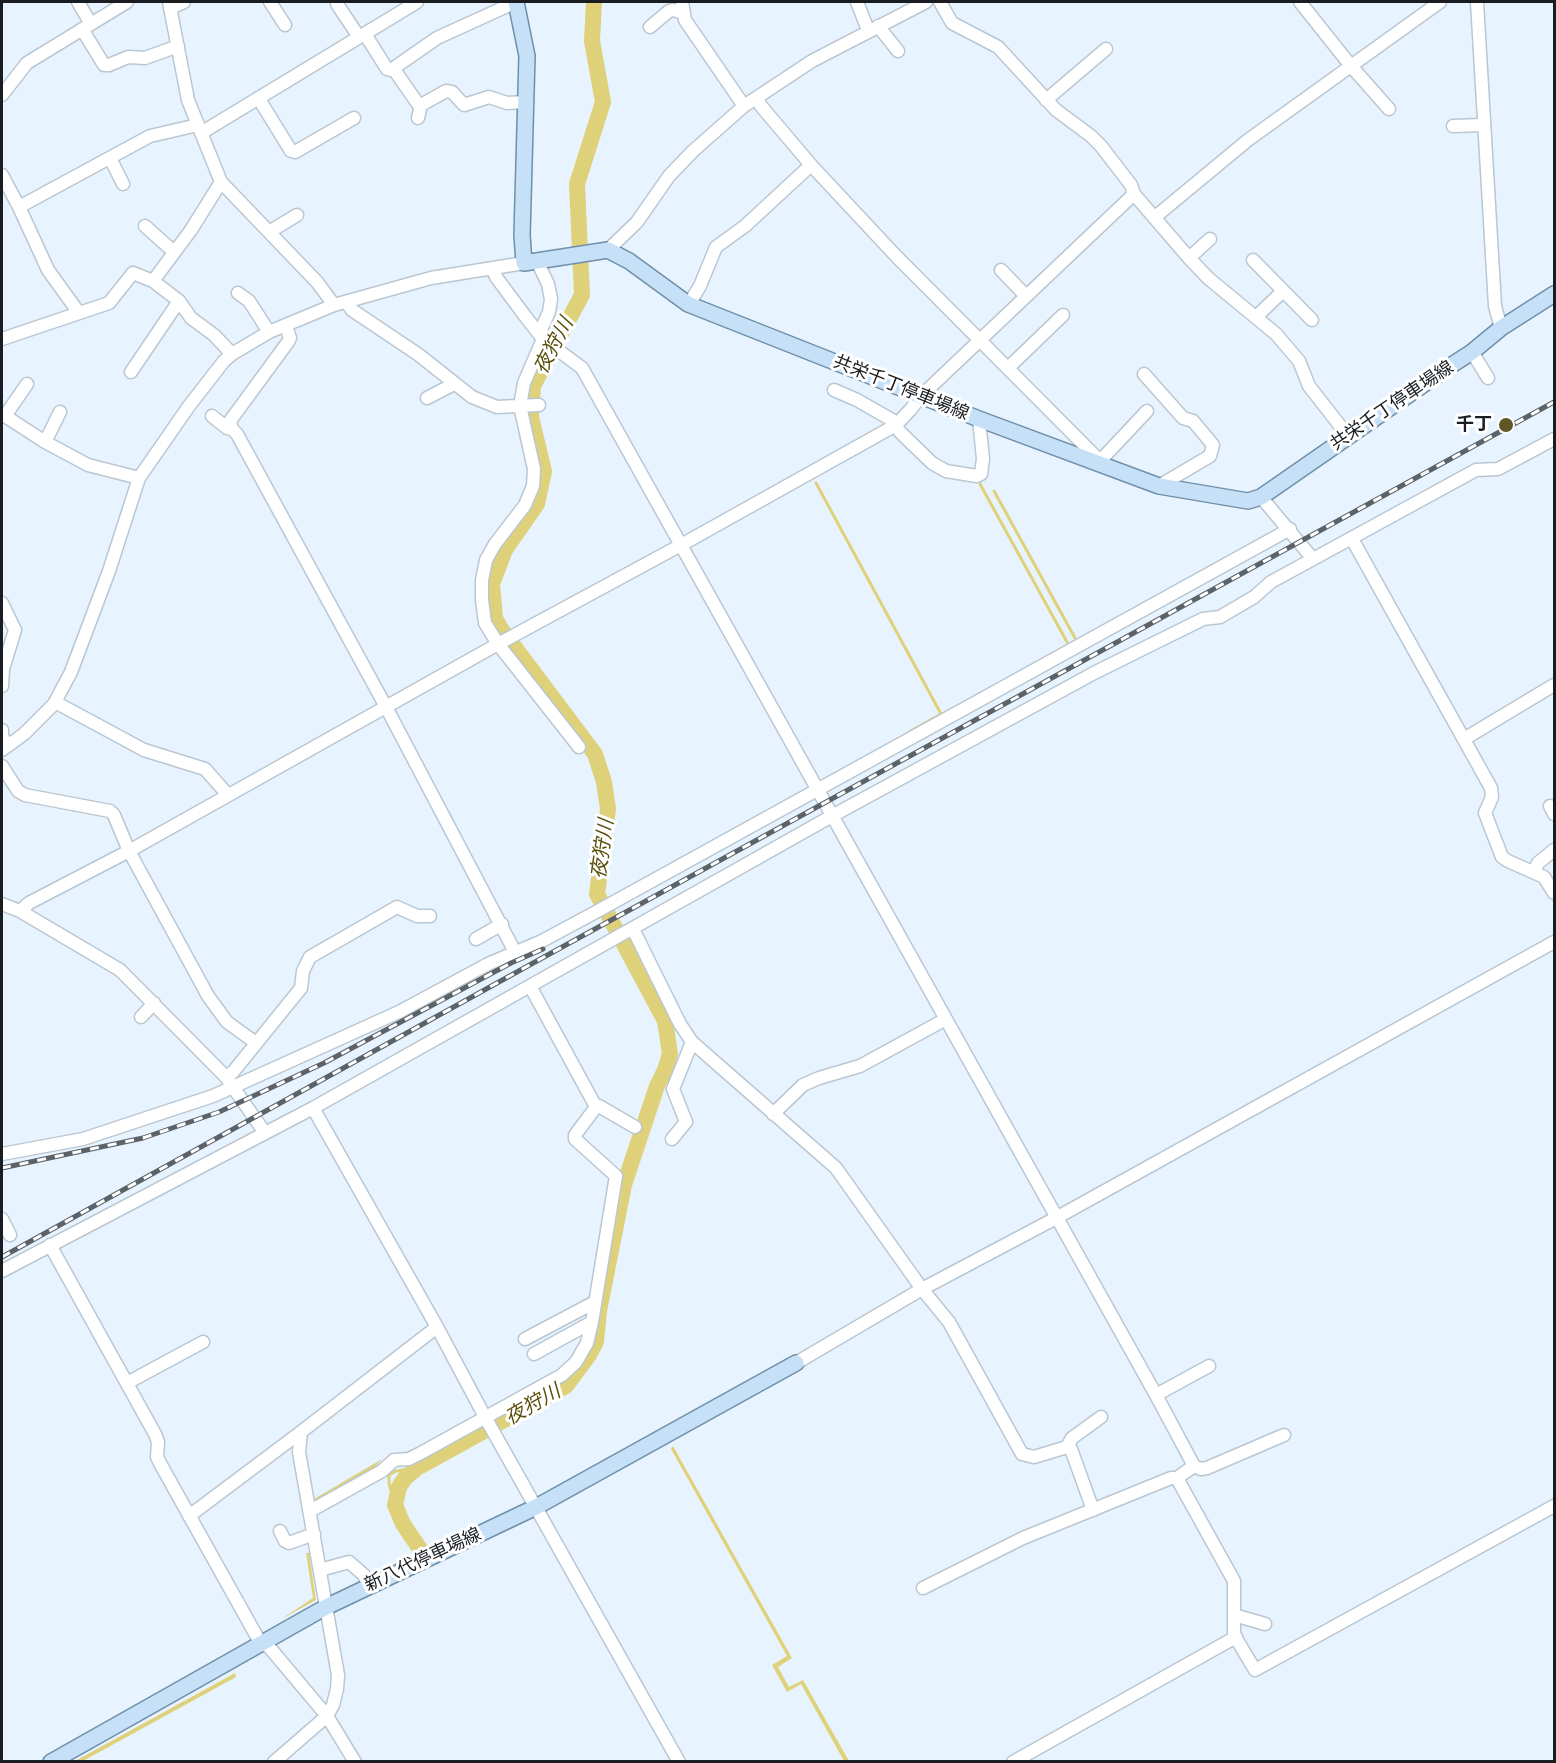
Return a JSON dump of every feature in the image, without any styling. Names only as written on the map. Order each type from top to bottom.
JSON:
[{"type":"main road","points":[[516,2],[527,56],[522,235],[531,262],[602,251]]},
{"type":"main road","name":"共栄千丁停車場線","points":[[602,251],[629,261],[689,304],[921,396],[1159,486],[1248,501],[1261,497],[1472,352],[1501,328],[1554,294]]},
{"type":"main road","name":"新八代停車場線","points":[[51,1761],[326,1607],[536,1507],[796,1362]]},
{"type":"street","points":[[78,2],[104,65],[128,57],[145,58],[178,46]]},
{"type":"street","points":[[2,92],[27,63],[127,2]]},
{"type":"street","points":[[184,2],[169,5],[188,100],[222,182],[317,282],[340,303],[419,355],[472,397],[497,407],[538,405]]},
{"type":"street","points":[[270,2],[285,25]]},
{"type":"street","points":[[20,207],[150,136],[199,129],[259,99],[417,2]]},
{"type":"street","points":[[391,70],[437,38],[516,2]]},
{"type":"street","points":[[857,2],[873,28],[898,51]]},
{"type":"street","points":[[602,251],[638,222],[655,194],[676,168],[744,106],[812,62],[926,2]]},
{"type":"street","points":[[940,2],[952,24],[998,47],[1046,100],[1101,146],[1131,185],[1134,194],[1189,258],[1208,278],[1276,334],[1299,361],[1309,386],[1348,436]]},
{"type":"street","points":[[1300,2],[1389,109]]},
{"type":"street","points":[[1155,217],[1248,140],[1440,2]]},
{"type":"street","points":[[1477,2],[1495,306],[1501,328]]},
{"type":"street","points":[[337,4],[387,69],[395,71],[421,105]]},
{"type":"street","points":[[650,27],[669,11],[683,7],[686,20],[744,106]]},
{"type":"street","points":[[1046,100],[1106,49]]},
{"type":"street","points":[[418,118],[421,105],[446,91],[452,92],[464,105],[489,97],[507,103],[526,102]]},
{"type":"street","points":[[757,98],[761,106],[811,165],[896,256],[1100,463],[1148,411]]},
{"type":"street","points":[[259,99],[291,151],[295,152],[354,118]]},
{"type":"street","points":[[1453,126],[1484,125]]},
{"type":"street","points":[[110,158],[123,184]]},
{"type":"street","points":[[689,304],[700,286],[704,270],[716,247],[745,226],[811,165]]},
{"type":"street","points":[[2,175],[20,207],[48,270],[79,313]]},
{"type":"street","points":[[153,281],[222,182]]},
{"type":"street","points":[[20,911],[29,903],[129,851],[896,424],[911,410],[921,396],[1134,194]]},
{"type":"street","points":[[269,232],[297,215]]},
{"type":"street","points":[[145,226],[174,252]]},
{"type":"street","points":[[1189,258],[1210,239]]},
{"type":"street","points":[[1253,260],[1312,320]]},
{"type":"street","points":[[2,730],[4,748],[43,717],[55,702],[71,672],[109,571],[139,478],[210,376],[232,354],[269,332],[340,303],[431,278],[531,262],[548,284],[551,299],[543,338],[524,383],[522,406],[534,469],[533,486],[525,505],[495,544],[486,560],[482,580],[482,600],[485,623],[579,747]]},
{"type":"street","points":[[493,269],[502,285],[543,338],[582,369],[819,790],[1194,1466],[1201,1469],[1207,1468],[1284,1435]]},
{"type":"street","points":[[1000,270],[1026,296]]},
{"type":"street","points":[[2,339],[109,303],[133,273],[153,281],[179,301],[191,318],[214,335],[232,354]]},
{"type":"street","points":[[1256,317],[1283,291]]},
{"type":"street","points":[[238,293],[249,301],[269,332]]},
{"type":"street","points":[[131,372],[179,301]]},
{"type":"street","points":[[1008,368],[1063,315]]},
{"type":"street","points":[[286,326],[290,338],[288,342],[230,422],[232,429],[237,434],[386,707],[515,952]]},
{"type":"street","points":[[1472,352],[1488,378]]},
{"type":"street","points":[[1144,374],[1184,418],[1193,421],[1214,445],[1210,456],[1159,486]]},
{"type":"street","points":[[27,384],[3,415],[45,442],[88,465],[139,478]]},
{"type":"street","points":[[427,399],[454,384]]},
{"type":"street","points":[[834,390],[857,399],[896,424],[900,432],[932,463],[946,471],[977,476],[981,474],[983,459],[979,418]]},
{"type":"street","points":[[45,442],[60,412]]},
{"type":"street","points":[[212,416],[227,428],[232,429]]},
{"type":"street","points":[[2,1271],[313,1108],[832,816],[1094,673],[1203,619],[1220,617],[1254,597],[1271,582],[1476,470],[1497,469],[1554,439]]},
{"type":"street","points":[[1261,497],[1314,559]]},
{"type":"street","points":[[2,1154],[93,1136],[203,1099],[229,1082],[399,1012],[594,913],[1290,529]]},
{"type":"street","points":[[1352,539],[1491,788],[1492,797],[1485,813],[1502,857],[1548,880],[1554,893]]},
{"type":"street","points":[[2,603],[15,630],[3,669],[2,686]]},
{"type":"street","points":[[1464,739],[1554,685]]},
{"type":"street","points":[[55,702],[144,750],[205,770],[228,795]]},
{"type":"street","points":[[2,766],[18,791],[25,795],[110,811],[114,815],[129,851],[208,996],[227,1022],[256,1043]]},
{"type":"street","points":[[1534,872],[1538,863],[1554,850]]},
{"type":"street","points":[[2,904],[20,911],[120,970],[229,1082],[265,1133]]},
{"type":"street","points":[[229,1082],[233,1072],[301,988],[303,971],[310,957],[397,907],[417,916],[430,916]]},
{"type":"street","points":[[476,939],[502,924]]},
{"type":"street","points":[[632,930],[680,1024],[689,1048],[773,1114],[836,1168],[922,1289],[949,1322],[1022,1454],[1034,1457],[1068,1447],[1072,1438],[1101,1417]]},
{"type":"street","points":[[796,1362],[922,1289],[1056,1218],[1554,942]]},
{"type":"street","points":[[530,986],[596,1107]]},
{"type":"street","points":[[141,1017],[154,1003]]},
{"type":"street","points":[[773,1114],[803,1085],[860,1066],[946,1019]]},
{"type":"street","points":[[672,1138],[686,1122],[673,1089],[689,1048]]},
{"type":"street","points":[[596,1107],[599,1106],[635,1127]]},
{"type":"street","points":[[310,1511],[382,1471],[394,1460],[409,1458],[486,1419],[569,1371],[582,1353],[592,1322],[616,1179],[615,1174],[575,1139],[575,1135],[596,1107]]},
{"type":"street","points":[[313,1108],[679,1761]]},
{"type":"street","points":[[2,1219],[10,1235]]},
{"type":"street","points":[[50,1245],[155,1434],[158,1442],[157,1457],[161,1465],[261,1644],[269,1647],[327,1716],[356,1761]]},
{"type":"street","points":[[525,1340],[595,1302]]},
{"type":"street","points":[[534,1354],[592,1322]]},
{"type":"street","points":[[189,1516],[436,1327]]},
{"type":"street","points":[[127,1383],[203,1342]]},
{"type":"street","points":[[1156,1395],[1209,1366]]},
{"type":"street","points":[[274,1761],[327,1716],[338,1689],[338,1675],[299,1452],[301,1432]]},
{"type":"street","points":[[1068,1447],[1073,1453],[1093,1510]]},
{"type":"street","points":[[922,1588],[1023,1538],[1171,1478],[1179,1478],[1194,1466]]},
{"type":"street","points":[[1179,1478],[1234,1581],[1236,1637],[1255,1670],[1554,1506]]},
{"type":"street","points":[[280,1531],[285,1541],[289,1543],[314,1534]]},
{"type":"street","points":[[320,1570],[349,1562],[364,1575],[369,1586]]},
{"type":"street","points":[[1234,1615],[1265,1624]]},
{"type":"street","points":[[1013,1761],[1236,1637]]},
{"type":"shaded area","points":[[673,1446],[792,1658],[778,1667],[789,1687],[803,1680],[849,1761],[844,1761],[801,1684],[787,1692],[772,1665],[787,1656],[671,1449]]},
{"type":"shaded area","points":[[382,1459],[375,1467],[314,1504],[309,1493],[314,1499]]},
{"type":"shaded area","points":[[306,1553],[309,1553],[316,1600],[280,1620],[313,1598]]},
{"type":"shaded area","points":[[235,1673],[236,1677],[83,1761],[75,1761]]},
{"type":"waterway","name":"夜狩川","points":[[422,1552],[403,1524],[395,1505],[399,1487],[405,1478],[417,1468],[566,1386],[596,1342],[599,1311],[624,1185],[670,1054],[665,1021],[597,894],[608,809],[604,782],[595,754],[501,629],[495,618],[492,584],[505,550],[537,504],[544,471],[531,417],[533,386],[582,295],[577,184],[603,102],[592,41],[594,2]]},
{"type":"waterway","points":[[816,483],[941,714],[909,732]]},
{"type":"waterway","points":[[980,484],[1067,642]]},
{"type":"waterway","points":[[994,491],[1075,638]]},
{"type":"waterway","points":[[395,1505],[389,1475],[396,1471],[417,1468]]},
{"type":"railway","points":[[2,1257],[1554,402]]},
{"type":"railway","points":[[2,1168],[143,1138],[219,1112],[324,1063],[511,963],[543,949]]},
{"type":"place","name":"千丁","points":[[1506,425]]}]
